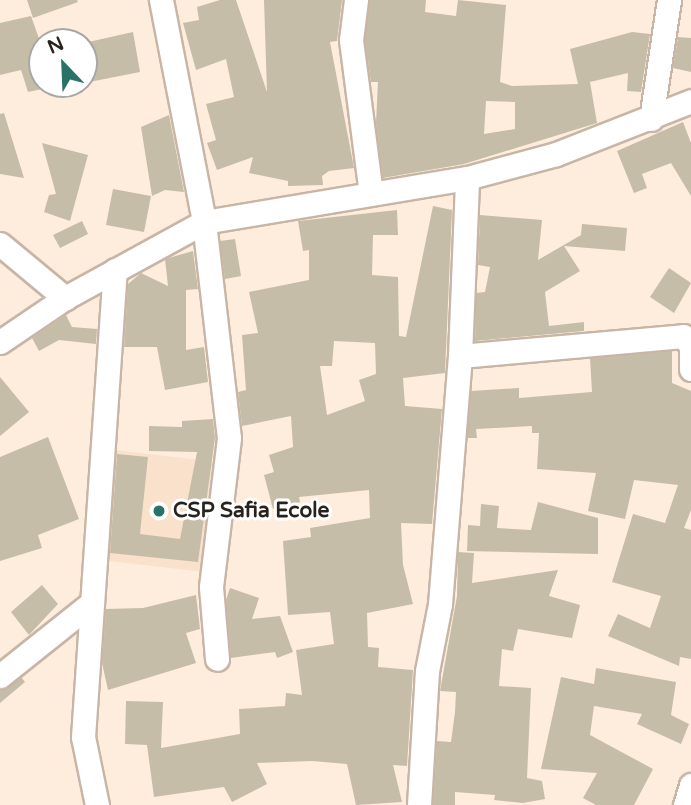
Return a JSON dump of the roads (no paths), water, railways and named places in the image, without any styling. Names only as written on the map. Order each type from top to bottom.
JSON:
[{"type":"street","points":[[161,0],[204,222],[229,438],[211,587],[217,659]]},
{"type":"street","points":[[356,0],[351,40],[371,194]]},
{"type":"street","points":[[651,119],[669,0]]},
{"type":"street","points":[[0,342],[65,299],[204,222],[467,178],[556,154],[651,119],[691,101]]},
{"type":"street","points":[[419,805],[427,671],[440,604],[460,355],[467,178]]},
{"type":"street","points":[[0,244],[65,299]]},
{"type":"street","points":[[97,805],[83,737],[89,605],[115,270]]},
{"type":"street","points":[[460,355],[682,335],[691,346],[691,369]]},
{"type":"street","points":[[0,676],[89,605]]},
{"type":"street","points":[[685,805],[691,785]]},
{"type":"place","name":"CSP Safia Ecole","points":[[159,511]]}]
